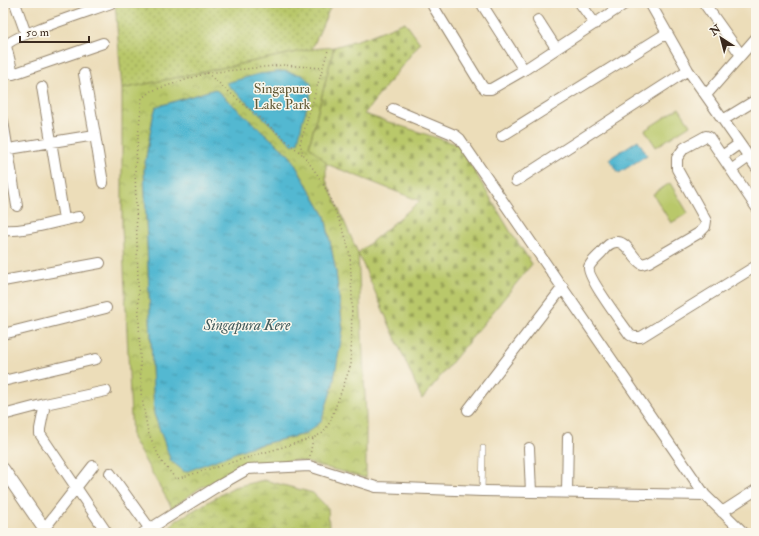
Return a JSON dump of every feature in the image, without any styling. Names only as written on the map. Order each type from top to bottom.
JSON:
[{"type":"street","points":[[15,3],[26,34]]},
{"type":"street","points":[[103,43],[13,74],[6,46],[6,44],[26,34],[111,3]]},
{"type":"street","points":[[580,3],[595,24]]},
{"type":"street","points":[[432,4],[482,86],[485,89],[491,89],[524,70],[626,3]]},
{"type":"street","points":[[650,3],[688,70],[756,167]]},
{"type":"street","points":[[704,3],[742,55]]},
{"type":"street","points":[[483,6],[524,70]]},
{"type":"street","points":[[538,20],[556,48]]},
{"type":"street","points":[[502,136],[667,33]]},
{"type":"street","points":[[706,95],[756,38]]},
{"type":"street","points":[[516,180],[688,70]]},
{"type":"street","points":[[84,74],[103,183]]},
{"type":"street","points":[[42,86],[50,143],[64,220]]},
{"type":"street","points":[[723,120],[756,100]]},
{"type":"street","points":[[393,109],[458,137],[563,287],[705,495],[744,533]]},
{"type":"street","points":[[3,121],[6,150],[17,206]]},
{"type":"street","points":[[6,150],[95,135]]},
{"type":"street","points":[[756,207],[709,137],[706,136],[684,148],[677,158],[677,169],[706,221],[705,227],[699,233],[649,262],[642,264],[637,261],[626,246],[619,242],[613,242],[607,245],[589,266],[589,272],[630,335],[634,337],[641,337],[756,266]]},
{"type":"street","points":[[722,156],[739,144]]},
{"type":"street","points":[[731,170],[749,157]]},
{"type":"street","points":[[3,230],[27,228],[79,217]]},
{"type":"street","points":[[3,281],[100,263]]},
{"type":"street","points":[[468,410],[563,287]]},
{"type":"street","points":[[3,334],[106,308]]},
{"type":"street","points":[[3,381],[96,359]]},
{"type":"street","points":[[3,415],[106,391]]},
{"type":"street","points":[[45,404],[40,434],[77,486],[107,533]]},
{"type":"street","points":[[567,492],[568,437]]},
{"type":"street","points":[[528,448],[531,492]]},
{"type":"street","points":[[3,470],[45,531],[92,466]]},
{"type":"street","points":[[110,473],[146,531],[248,469],[309,466],[376,487],[482,491],[705,495]]},
{"type":"street","points":[[722,512],[756,490]]},
{"type":"lane","points":[[482,491],[483,448]]},
{"type":"path","points":[[304,156],[300,144],[328,50]]},
{"type":"path","points":[[207,73],[304,156],[327,191],[345,235],[350,255],[352,296],[351,366],[330,422],[323,432],[313,438],[176,479],[161,461],[148,432],[141,393],[135,167],[142,98],[151,91],[207,73],[283,65],[323,68]]},
{"type":"path","points":[[309,466],[313,438]]},
{"type":"green space","points":[[115,3],[332,3],[312,49],[122,89]]},
{"type":"green space","points":[[405,22],[420,43],[364,114],[459,145],[510,231],[532,264],[422,399],[358,253],[420,201],[324,163],[309,147],[334,47],[367,37]]},
{"type":"green space","name":"Singapura Lake Park","points":[[334,47],[309,146],[326,162],[326,180],[358,253],[366,416],[366,478],[297,460],[248,465],[200,488],[172,508],[132,438],[122,226],[122,89],[312,49]],"holes":[[[215,89],[290,156],[325,216],[336,272],[343,330],[305,434],[250,447],[171,461],[154,413],[144,169],[156,107]]]},
{"type":"green space","points":[[679,108],[690,125],[656,147],[645,130]]},
{"type":"green space","points":[[670,183],[688,213],[671,223],[653,194]]},
{"type":"green space","points":[[264,480],[313,493],[328,508],[329,528],[327,533],[165,533],[177,520],[234,487]]},
{"type":"water","points":[[284,71],[302,75],[311,83],[310,98],[303,119],[298,142],[293,145],[226,83],[259,74]]},
{"type":"water","name":"Singapura Kere","points":[[215,89],[290,156],[325,216],[336,272],[343,330],[333,385],[321,422],[305,434],[250,447],[185,472],[171,461],[154,414],[144,169],[156,107]]},
{"type":"water","points":[[638,140],[647,155],[619,173],[609,159]]}]
